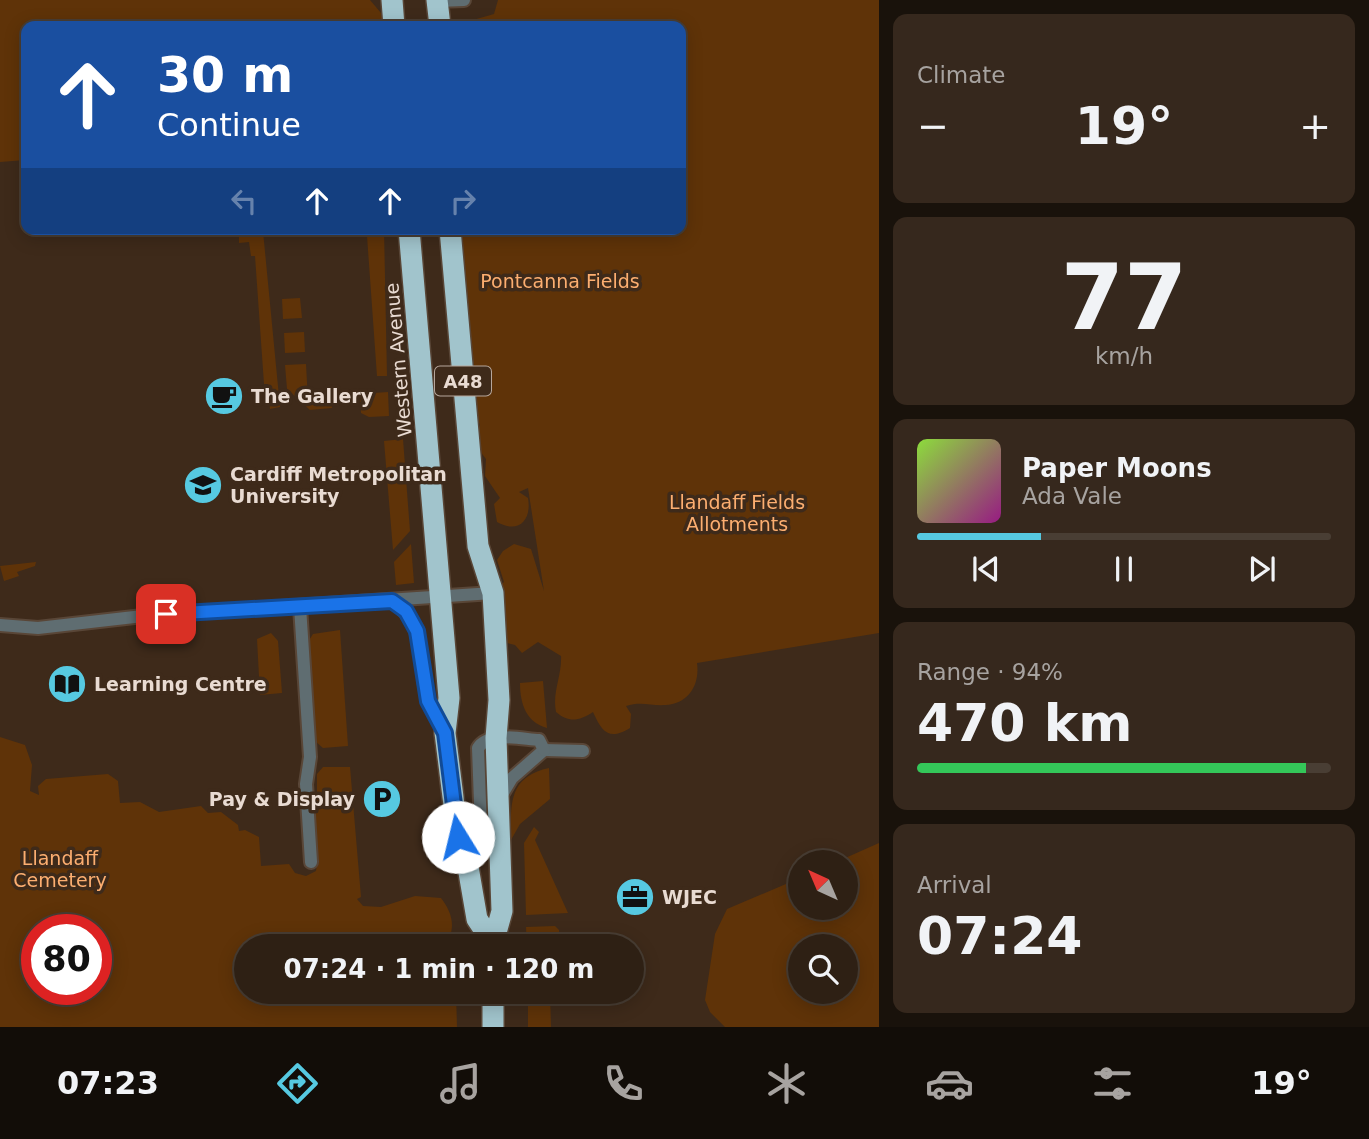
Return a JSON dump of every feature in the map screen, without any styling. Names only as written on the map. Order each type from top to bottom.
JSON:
[{"type":"highway","points":[[392,0],[394,21]]},
{"type":"highway","points":[[437,1],[439,21]]},
{"type":"highway","name":"Western Avenue","points":[[410,235],[449,698],[445,733],[458,837],[467,861],[477,919],[486,934]]},
{"type":"highway","name":"Western Avenue","points":[[451,235],[478,546],[493,593],[499,700],[495,738],[502,911],[494,934]]},
{"type":"highway","points":[[493,1004],[493,1027]]},
{"type":"lane","points":[[437,1],[464,0]]},
{"type":"lane","points":[[0,625],[38,628],[154,615],[493,593]]},
{"type":"lane","points":[[392,601],[406,611],[417,631],[428,701],[445,733]]},
{"type":"lane","points":[[300,607],[298,623],[310,757],[306,784],[311,862]]},
{"type":"lane","points":[[467,861],[481,829],[478,748],[487,739],[495,738],[539,740],[544,750]]},
{"type":"lane","points":[[498,801],[512,778],[544,750],[583,751]]},
{"type":"green space","points":[[0,0],[370,0],[388,21],[21,21],[21,160],[0,162]]},
{"type":"green space","name":"Llandaff Fields Allotments","points":[[498,0],[879,0],[879,633],[697,663],[695,685],[686,697],[673,704],[626,706],[631,714],[630,728],[617,734],[603,729],[593,712],[574,720],[556,712],[555,698],[561,656],[538,642],[522,653],[515,645],[500,641],[497,588],[504,582],[497,560],[503,551],[514,544],[531,549],[544,591],[528,488],[519,492],[528,498],[529,506],[522,523],[511,527],[497,522],[494,504],[500,498],[485,476],[486,459],[473,442],[480,425],[470,403],[467,290],[460,273],[457,235],[686,235],[686,21],[472,21],[494,14]]},
{"type":"green space","points":[[239,235],[263,235],[280,407],[270,409],[268,384],[264,384],[255,256],[251,256],[249,242],[239,243]]},
{"type":"green space","points":[[384,235],[387,376],[377,376],[367,236]]},
{"type":"green space","points":[[300,298],[302,318],[283,319],[282,299]]},
{"type":"green space","points":[[304,332],[305,352],[285,353],[284,333]]},
{"type":"green space","points":[[306,364],[308,401],[331,400],[332,408],[310,410],[287,389],[285,365]]},
{"type":"green space","points":[[388,392],[389,416],[369,417],[361,413],[360,394]]},
{"type":"green space","points":[[403,439],[410,531],[393,550],[384,441]]},
{"type":"green space","points":[[411,544],[414,583],[396,585],[394,562]]},
{"type":"green space","points":[[36,562],[35,566],[17,572],[19,576],[4,581],[0,566]]},
{"type":"green space","points":[[340,630],[348,746],[323,748],[315,741],[308,642],[313,634]]},
{"type":"green space","points":[[271,633],[278,641],[282,693],[260,695],[257,639]]},
{"type":"green space","points":[[543,681],[547,728],[529,717],[520,691],[520,683]]},
{"type":"green space","name":"Llandaff Cemetery","points":[[0,737],[25,745],[32,765],[30,791],[39,795],[38,786],[46,779],[108,774],[118,781],[120,803],[140,802],[159,812],[201,806],[208,813],[221,812],[238,825],[239,831],[245,830],[259,837],[261,866],[289,864],[295,873],[306,876],[316,871],[318,851],[311,838],[311,820],[317,811],[317,774],[323,767],[350,767],[361,897],[357,899],[363,906],[381,907],[415,896],[441,898],[451,916],[450,934],[234,934],[234,1004],[456,1004],[457,1027],[0,1027]]},
{"type":"green space","points":[[549,768],[550,799],[520,824],[511,840],[514,795],[525,778]]},
{"type":"green space","points":[[534,827],[539,832],[535,840],[568,913],[526,915],[524,843]]},
{"type":"green space","points":[[879,843],[879,1027],[725,1027],[710,1012],[705,1000],[715,934],[727,909],[788,883],[788,920],[858,920],[858,852]]},
{"type":"green space","points":[[555,926],[559,934],[526,934],[526,927]]},
{"type":"green space","points":[[528,1004],[550,1004],[551,1027],[528,1027]]},
{"type":"place","name":"The Gallery","points":[[224,396]]},
{"type":"place","name":"Cardiff Metropolitan University","points":[[203,485]]},
{"type":"place","name":"Learning Centre","points":[[67,684]]},
{"type":"place","name":"Pay & Display","points":[[382,799]]},
{"type":"place","name":"WJEC","points":[[635,897]]},
{"type":"route","points":[[166,614],[392,601],[401,607],[417,631],[424,662],[428,701],[445,733],[458,837]]},
{"type":"park label","name":"Pontcanna Fields","points":[[560,281]]}]
